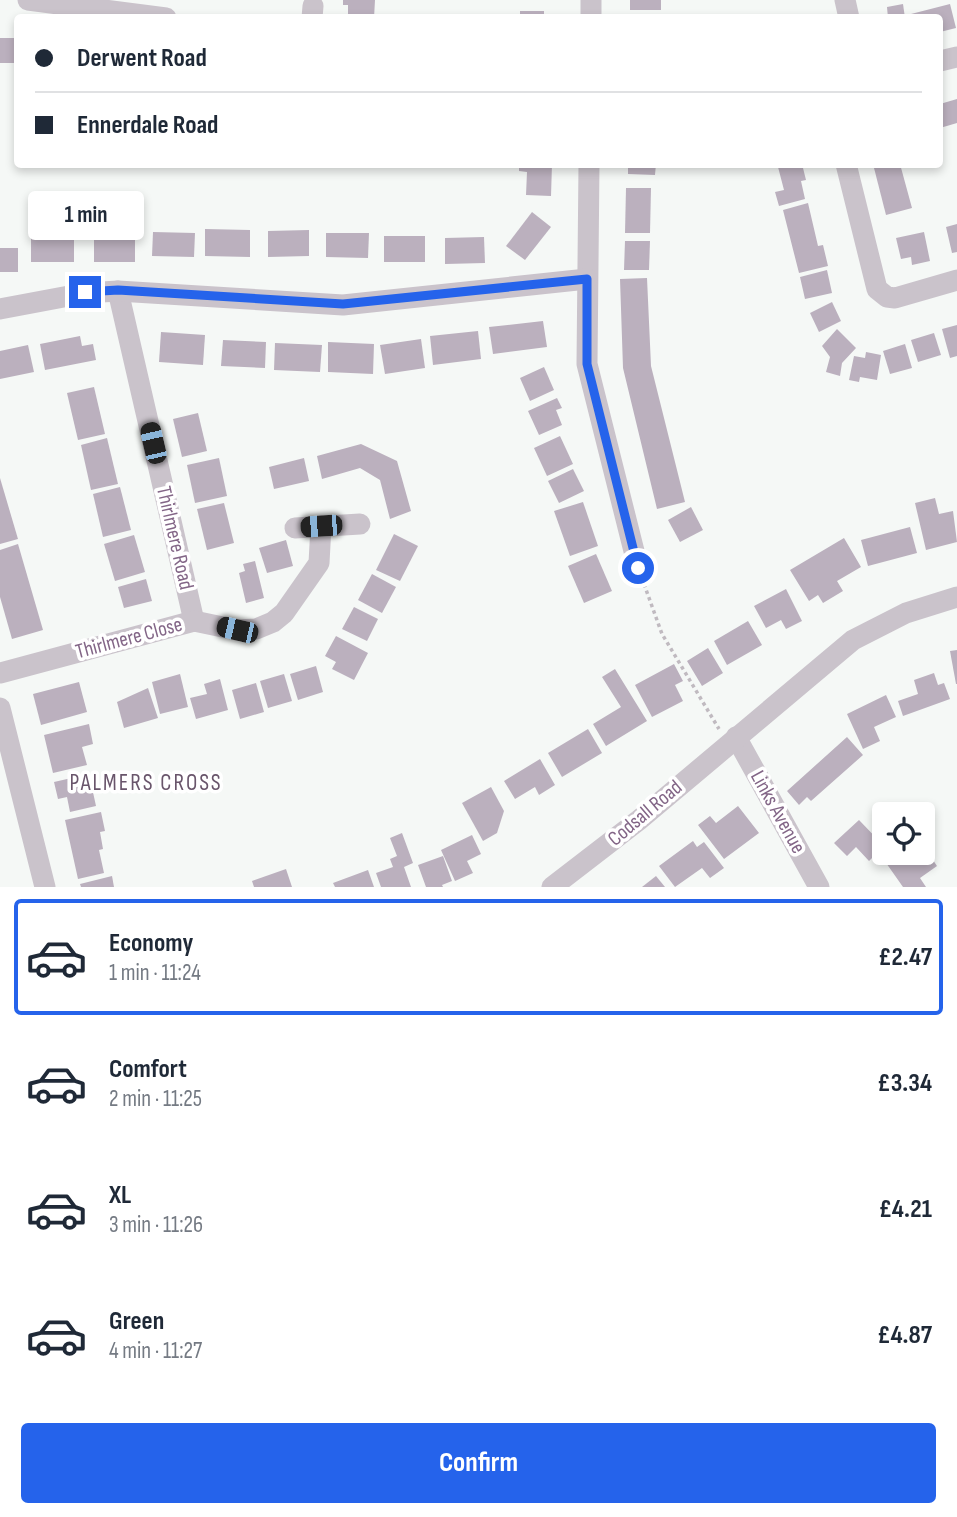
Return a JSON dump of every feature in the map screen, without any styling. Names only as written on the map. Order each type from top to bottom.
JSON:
[{"type":"street","points":[[28,0],[135,14]]},
{"type":"street","points":[[589,168],[587,364],[638,568]]},
{"type":"street","points":[[847,168],[877,289],[887,297],[895,298],[957,280]]},
{"type":"street","points":[[0,309],[85,292],[118,290],[343,304],[587,279]]},
{"type":"street","name":"Thirlmere Road","points":[[118,290],[194,621]]},
{"type":"street","points":[[295,528],[360,524]]},
{"type":"street","name":"Thirlmere Close","points":[[0,673],[194,621],[237,630],[256,629],[274,622],[284,613],[319,563],[321,526]]},
{"type":"street","name":"Codsall Road","points":[[552,887],[639,820],[853,640],[906,613],[957,597]]},
{"type":"street","points":[[2,721],[45,887]]},
{"type":"street","name":"Links Avenue","points":[[736,737],[819,887]]},
{"type":"path","points":[[638,568],[662,634],[720,732],[736,737]]},
{"type":"building","points":[[343,0],[375,0],[374,14],[348,14],[348,5],[343,5]]},
{"type":"building","points":[[630,0],[661,0],[661,10],[630,10]]},
{"type":"building","points":[[903,4],[904,14],[888,14],[887,7]]},
{"type":"building","points":[[950,4],[956,28],[943,31],[943,14],[911,14]]},
{"type":"building","points":[[520,11],[544,11],[544,14],[520,14]]},
{"type":"building","points":[[0,38],[14,38],[14,63],[0,63]]},
{"type":"building","points":[[957,99],[957,123],[943,127],[943,103]]},
{"type":"building","points":[[519,168],[552,168],[551,196],[526,195],[527,172],[519,171]]},
{"type":"building","points":[[628,168],[656,168],[655,175],[628,174]]},
{"type":"building","points":[[778,168],[803,168],[806,180],[801,181],[805,199],[779,206],[775,192],[784,190]]},
{"type":"building","points":[[874,168],[901,168],[912,208],[886,215]]},
{"type":"building","points":[[626,188],[651,188],[650,233],[625,233]]},
{"type":"building","points":[[808,203],[818,246],[823,245],[828,266],[799,273],[783,210]]},
{"type":"building","points":[[532,212],[551,227],[525,260],[506,246]]},
{"type":"building","points":[[957,224],[957,252],[952,253],[946,227]]},
{"type":"building","points":[[205,229],[250,230],[250,257],[205,256]]},
{"type":"building","points":[[309,230],[309,256],[268,257],[268,231]]},
{"type":"building","points":[[153,232],[195,233],[194,257],[152,256]]},
{"type":"building","points":[[924,232],[930,261],[912,265],[911,257],[901,259],[896,238]]},
{"type":"building","points":[[326,233],[369,233],[368,258],[326,257]]},
{"type":"building","points":[[31,235],[74,235],[74,262],[31,262]]},
{"type":"building","points":[[94,235],[135,235],[135,262],[94,262]]},
{"type":"building","points":[[384,236],[425,236],[425,262],[384,262]]},
{"type":"building","points":[[484,237],[485,263],[445,264],[445,238]]},
{"type":"building","points":[[625,241],[650,241],[649,270],[624,270]]},
{"type":"building","points":[[0,248],[18,248],[18,272],[0,272]]},
{"type":"building","points":[[827,270],[832,293],[805,299],[800,277]]},
{"type":"building","points":[[647,278],[651,366],[685,502],[657,509],[623,368],[620,279]]},
{"type":"building","points":[[832,302],[841,321],[819,332],[810,313]]},
{"type":"building","points":[[543,321],[547,347],[493,354],[489,327]]},
{"type":"building","points":[[957,325],[957,356],[950,358],[942,329]]},
{"type":"building","points":[[837,329],[856,348],[842,363],[840,376],[826,372],[830,357],[822,346]]},
{"type":"building","points":[[478,331],[481,359],[433,365],[430,336]]},
{"type":"building","points":[[161,332],[205,335],[203,365],[159,362]]},
{"type":"building","points":[[934,333],[941,355],[918,362],[911,340]]},
{"type":"building","points":[[80,336],[82,346],[93,344],[96,360],[45,370],[40,344]]},
{"type":"building","points":[[421,339],[425,368],[385,374],[380,345]]},
{"type":"building","points":[[223,340],[266,342],[265,368],[221,366]]},
{"type":"building","points":[[328,342],[374,344],[373,374],[328,372]]},
{"type":"building","points":[[275,343],[322,345],[320,372],[274,370]]},
{"type":"building","points":[[905,344],[912,368],[890,374],[883,351]]},
{"type":"building","points":[[28,345],[34,372],[0,379],[0,351]]},
{"type":"building","points":[[866,352],[881,355],[877,380],[860,377],[859,382],[849,380],[854,356],[865,358]]},
{"type":"building","points":[[544,367],[554,390],[530,401],[520,378]]},
{"type":"building","points":[[94,387],[105,434],[78,440],[67,393]]},
{"type":"building","points":[[557,398],[562,408],[556,410],[562,425],[539,435],[528,411]]},
{"type":"building","points":[[198,413],[207,451],[182,457],[173,419]]},
{"type":"building","points":[[560,436],[573,464],[547,476],[534,448]]},
{"type":"building","points":[[107,438],[118,484],[91,490],[81,445]]},
{"type":"building","points":[[361,444],[397,461],[411,511],[390,519],[380,480],[360,468],[322,479],[317,456]]},
{"type":"building","points":[[219,458],[227,496],[195,503],[187,465]]},
{"type":"building","points":[[304,458],[309,481],[274,489],[269,467]]},
{"type":"building","points":[[573,469],[584,491],[559,503],[548,481]]},
{"type":"building","points":[[0,478],[18,539],[0,544]]},
{"type":"building","points":[[120,487],[131,530],[103,537],[93,494]]},
{"type":"building","points":[[935,498],[939,514],[953,511],[957,542],[926,550],[915,503]]},
{"type":"building","points":[[583,502],[598,546],[570,556],[554,511]]},
{"type":"building","points":[[224,503],[234,543],[207,550],[197,509]]},
{"type":"building","points":[[691,507],[703,530],[680,542],[668,520]]},
{"type":"building","points":[[910,527],[917,553],[868,566],[861,540]]},
{"type":"building","points":[[394,534],[418,546],[400,581],[376,570]]},
{"type":"building","points":[[134,535],[145,572],[115,581],[104,544]]},
{"type":"building","points":[[844,538],[861,567],[837,581],[843,591],[823,603],[818,595],[809,601],[790,570]]},
{"type":"building","points":[[286,540],[293,566],[267,573],[259,548]]},
{"type":"building","points":[[18,544],[43,630],[12,639],[0,597],[0,550]]},
{"type":"building","points":[[596,554],[612,591],[584,603],[568,566]]},
{"type":"building","points":[[255,561],[264,598],[246,603],[239,573],[245,571],[243,564]]},
{"type":"building","points":[[372,574],[396,587],[382,613],[358,600]]},
{"type":"building","points":[[146,579],[152,601],[124,608],[118,587]]},
{"type":"building","points":[[786,589],[802,621],[786,629],[781,620],[766,628],[754,606]]},
{"type":"building","points":[[354,607],[378,619],[367,641],[342,629]]},
{"type":"building","points":[[748,621],[762,645],[727,665],[714,641]]},
{"type":"building","points":[[336,636],[368,653],[354,680],[332,669],[336,662],[325,656]]},
{"type":"building","points":[[708,648],[723,673],[702,686],[687,661]]},
{"type":"building","points":[[957,650],[957,684],[956,684],[950,651]]},
{"type":"building","points":[[674,664],[683,681],[675,685],[683,701],[652,717],[635,685]]},
{"type":"building","points":[[316,666],[323,692],[298,700],[290,674]]},
{"type":"building","points":[[615,669],[647,721],[606,746],[593,724],[621,707],[602,677]]},
{"type":"building","points":[[934,673],[938,685],[944,683],[950,699],[903,716],[898,701],[918,694],[914,680]]},
{"type":"building","points":[[180,674],[188,707],[160,714],[152,682]]},
{"type":"building","points":[[284,674],[292,701],[268,708],[260,681]]},
{"type":"building","points":[[220,679],[228,710],[196,719],[190,698],[207,694],[204,684]]},
{"type":"building","points":[[79,682],[87,712],[41,725],[33,694]]},
{"type":"building","points":[[256,683],[264,712],[240,719],[232,690]]},
{"type":"building","points":[[148,688],[158,718],[124,728],[117,702]]},
{"type":"building","points":[[886,695],[896,717],[874,727],[880,741],[863,749],[847,714]]},
{"type":"building","points":[[89,724],[93,744],[82,747],[87,765],[53,773],[44,735]]},
{"type":"building","points":[[588,729],[602,753],[562,777],[548,753]]},
{"type":"building","points":[[847,737],[863,755],[811,801],[807,797],[799,805],[787,791]]},
{"type":"building","points":[[540,759],[555,785],[539,795],[535,787],[515,799],[504,781]]},
{"type":"building","points":[[89,774],[96,806],[70,812],[67,797],[58,799],[54,782]]},
{"type":"building","points":[[491,787],[504,811],[497,833],[483,841],[462,803]]},
{"type":"building","points":[[738,806],[759,833],[724,859],[698,825],[710,816],[716,823]]},
{"type":"building","points":[[101,812],[105,831],[100,832],[103,849],[99,850],[104,873],[78,879],[65,820]]},
{"type":"building","points":[[859,820],[872,834],[872,858],[869,861],[856,847],[847,856],[834,843]]},
{"type":"building","points":[[402,833],[413,863],[404,867],[411,887],[381,887],[376,873],[393,867],[390,859],[397,856],[390,838]]},
{"type":"building","points":[[472,835],[481,854],[467,861],[473,873],[455,881],[441,850]]},
{"type":"building","points":[[693,841],[697,847],[704,842],[724,868],[710,878],[702,868],[675,887],[659,866]]},
{"type":"building","points":[[443,856],[452,881],[442,885],[443,887],[426,887],[418,865]]},
{"type":"building","points":[[935,863],[937,866],[920,878],[926,887],[903,887],[888,865]]},
{"type":"building","points":[[286,869],[292,887],[254,887],[252,881]]},
{"type":"building","points":[[368,870],[374,887],[335,887],[333,883]]},
{"type":"building","points":[[112,876],[114,887],[81,887],[80,884]]},
{"type":"building","points":[[656,876],[665,887],[642,887]]},
{"type":"district","name":"PALMERS CROSS","points":[[146,783]]},
{"type":"route","points":[[85,292],[118,290],[343,304],[587,279],[587,364],[638,568]]}]
